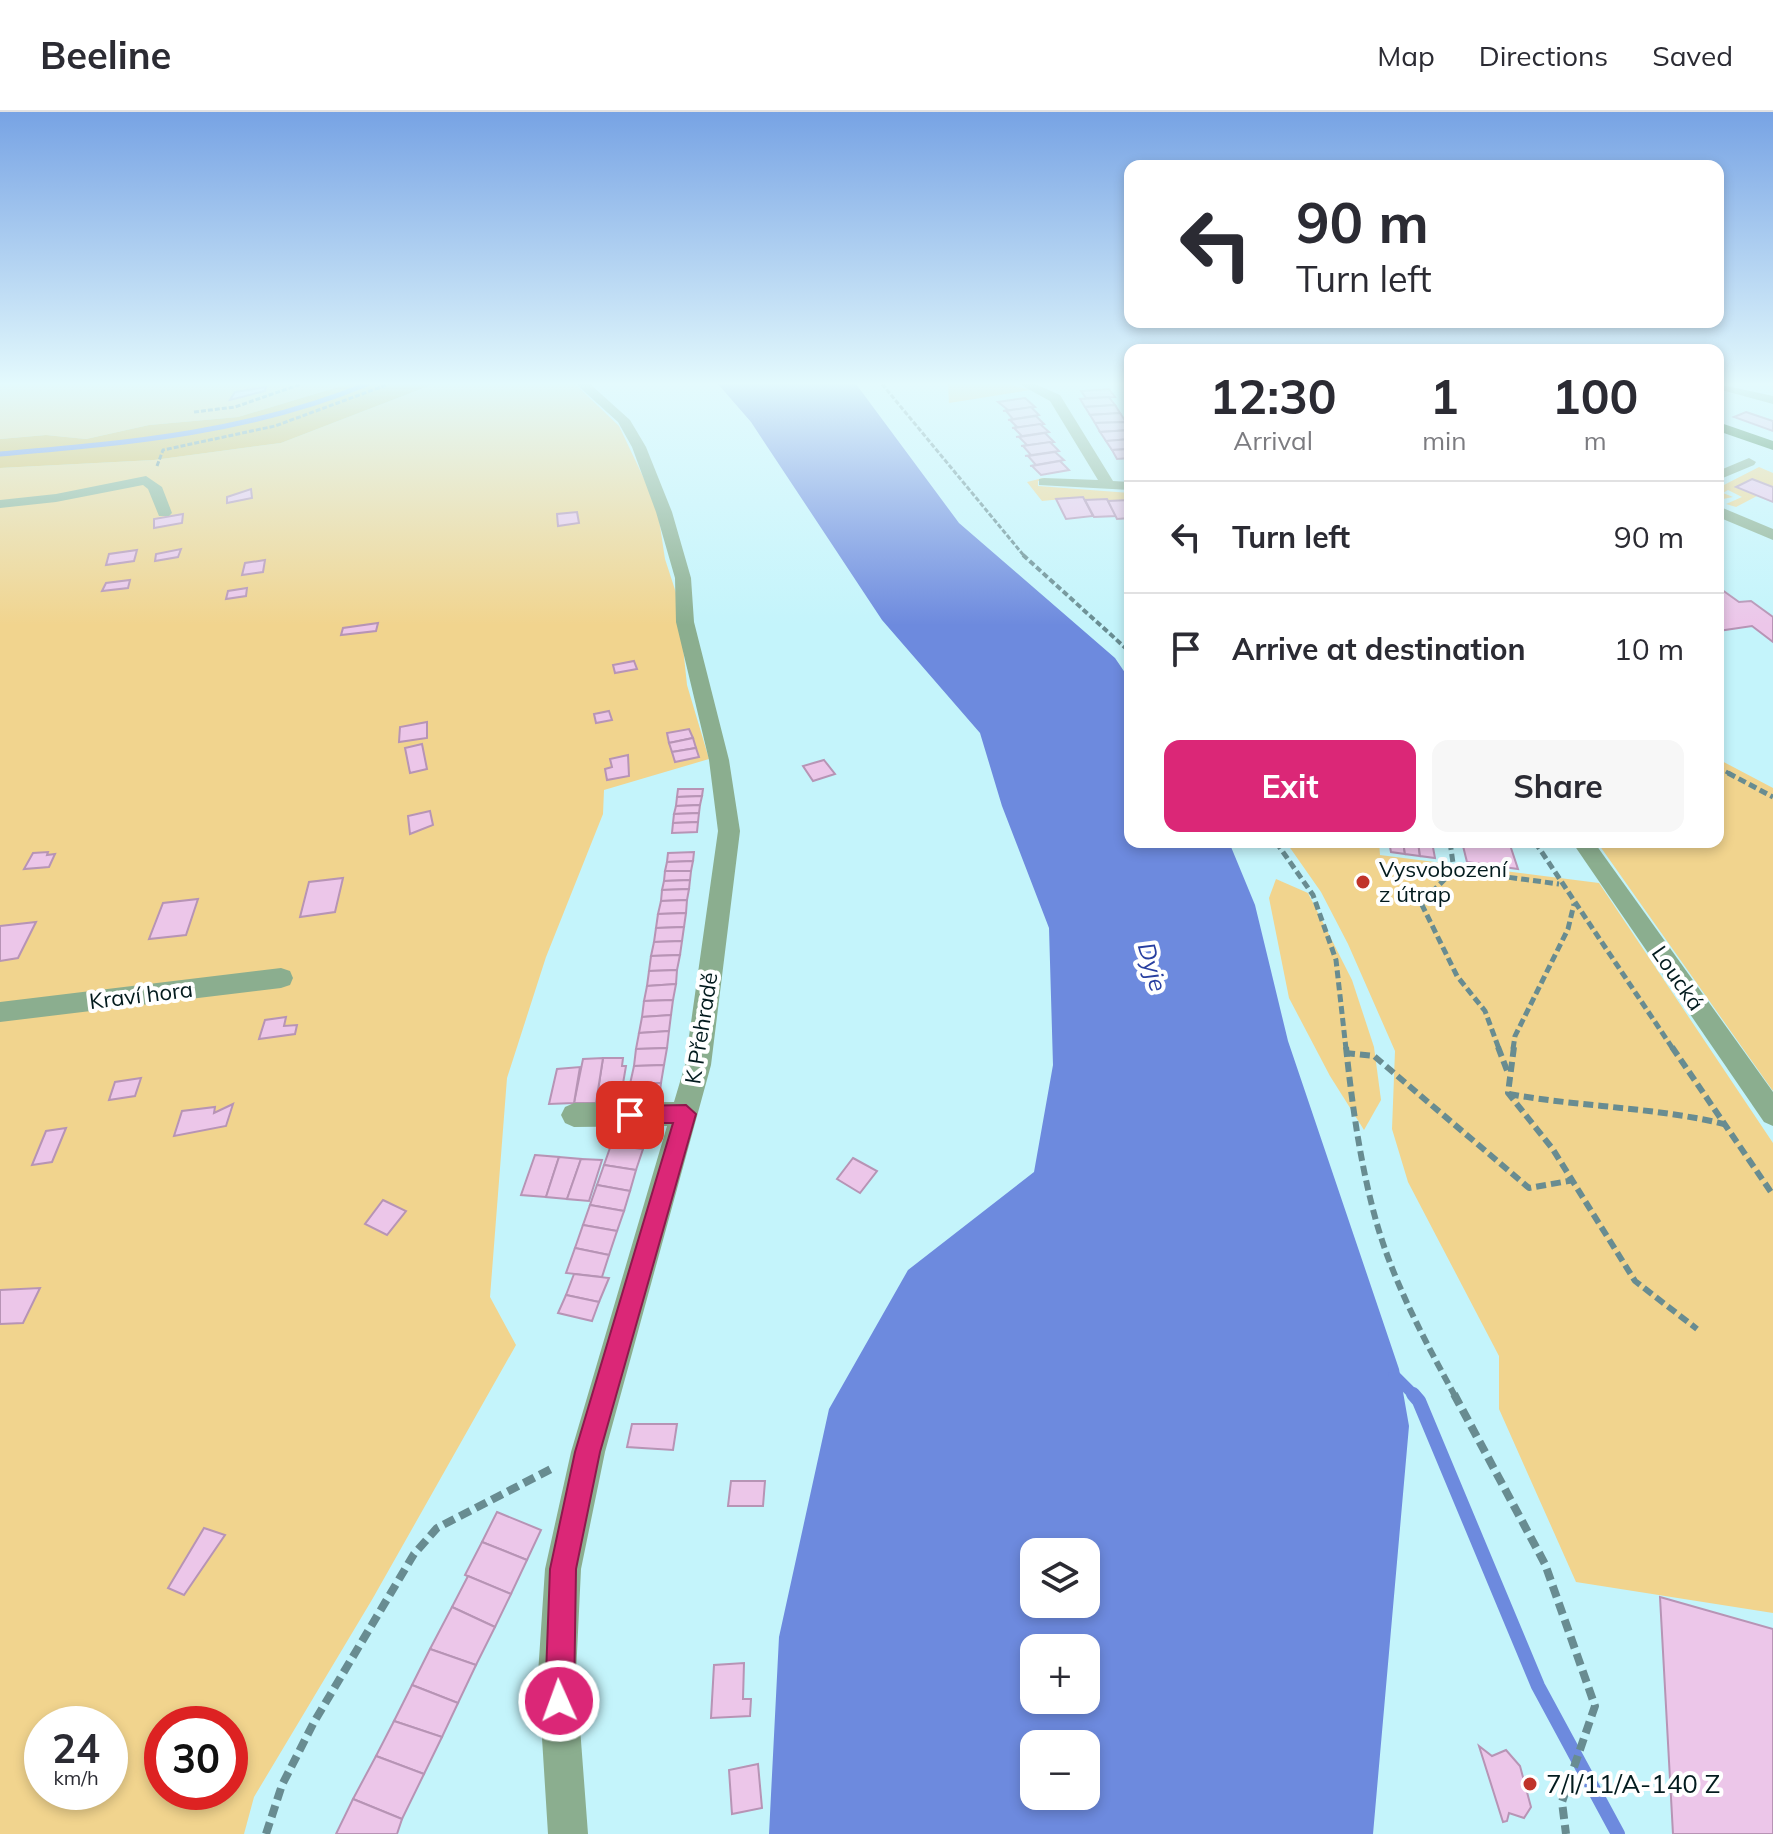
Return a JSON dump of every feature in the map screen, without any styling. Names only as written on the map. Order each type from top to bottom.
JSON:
[{"type":"street","name":"K Přehradě","points":[[568,1834],[557,1674],[563,1569],[588,1452],[698,1065],[729,831],[719,760],[685,622],[683,578],[664,512],[646,464]]},
{"type":"street","points":[[1096,464],[1109,486]]},
{"type":"street","points":[[1724,473],[1743,464]]},
{"type":"street","points":[[0,504],[56,498],[146,480],[153,483],[164,513]]},
{"type":"street","points":[[1044,482],[1124,486]]},
{"type":"street","points":[[1724,514],[1773,535]]},
{"type":"street","name":"Loucká","points":[[1587,848],[1773,1114]]},
{"type":"street","name":"Kraví hora","points":[[0,1012],[281,978]]},
{"type":"street","points":[[574,1115],[686,1114]]},
{"type":"path","points":[[155,470],[157,464]]},
{"type":"path","points":[[948,464],[1023,555],[1124,647]]},
{"type":"path","points":[[1724,770],[1773,797]]},
{"type":"path","points":[[1280,848],[1313,895],[1336,960],[1345,1053],[1375,1218],[1414,1320],[1545,1564],[1595,1706],[1562,1802],[1566,1834]]},
{"type":"path","points":[[1451,848],[1454,870]]},
{"type":"path","points":[[1539,848],[1773,1195]]},
{"type":"path","points":[[1454,870],[1560,884]]},
{"type":"path","points":[[1454,870],[1421,903],[1457,976],[1485,1011],[1510,1076]]},
{"type":"path","points":[[1574,904],[1568,929],[1515,1036],[1508,1093],[1574,1180],[1635,1281],[1697,1329]]},
{"type":"path","points":[[1345,1053],[1374,1056],[1529,1188],[1574,1180]]},
{"type":"path","points":[[1508,1093],[1575,1106],[1682,1114],[1724,1124]]},
{"type":"path","points":[[266,1834],[282,1785],[314,1722],[414,1554],[437,1528],[528,1479],[588,1452]]},
{"type":"shaded area","points":[[0,464],[70,464],[0,468]]},
{"type":"shaded area","points":[[70,464],[637,464],[657,506],[665,559],[678,599],[687,685],[709,759],[604,790],[603,814],[546,957],[507,1078],[490,1297],[516,1345],[373,1598],[254,1797],[244,1834],[0,1834],[0,468]]},
{"type":"shaded area","points":[[1759,467],[1773,473],[1773,487],[1752,479],[1737,488],[1757,496],[1736,507],[1726,504],[1742,497],[1728,490],[1724,492],[1724,485]]},
{"type":"shaded area","points":[[1043,478],[1046,481],[1038,481],[1038,486],[1124,493],[1124,503],[1085,500],[1083,497],[1042,501],[1027,482]]},
{"type":"shaded area","points":[[1724,762],[1773,788],[1773,1091],[1601,848],[1724,848]]},
{"type":"shaded area","points":[[1290,848],[1379,848],[1380,855],[1599,883],[1773,1143],[1773,1613],[1576,1582],[1499,1409],[1499,1356],[1408,1182],[1392,1129],[1395,1051],[1348,944],[1321,892]]},
{"type":"shaded area","points":[[1276,879],[1308,893],[1352,980],[1374,1047],[1381,1100],[1364,1130],[1330,1076],[1289,998],[1269,898]]},
{"type":"water","name":"Dyje","points":[[779,464],[916,464],[959,523],[1115,658],[1124,671],[1124,848],[1231,848],[1255,905],[1288,1041],[1399,1369],[1409,1426],[1373,1834],[769,1834],[779,1637],[829,1409],[908,1270],[1034,1172],[1053,1065],[1049,928],[1002,806],[980,733],[882,620]]},
{"type":"building","points":[[1063,464],[1069,470],[1041,475],[1032,466]]},
{"type":"building","points":[[1752,479],[1773,487],[1773,502],[1736,487]]},
{"type":"building","points":[[251,489],[252,498],[227,503],[227,497]]},
{"type":"building","points":[[1083,497],[1093,516],[1066,519],[1056,499]]},
{"type":"building","points":[[1107,499],[1116,516],[1094,517],[1085,500]]},
{"type":"building","points":[[1124,500],[1124,518],[1117,519],[1108,501]]},
{"type":"building","points":[[577,512],[579,523],[558,526],[557,514]]},
{"type":"building","points":[[183,514],[182,523],[154,528],[154,519]]},
{"type":"building","points":[[181,549],[178,557],[155,561],[156,554]]},
{"type":"building","points":[[137,550],[134,561],[106,565],[109,554]]},
{"type":"building","points":[[265,560],[263,572],[242,575],[245,563]]},
{"type":"building","points":[[130,580],[128,588],[102,591],[106,583]]},
{"type":"building","points":[[247,588],[246,596],[226,599],[228,591]]},
{"type":"building","points":[[1724,591],[1739,602],[1751,601],[1773,617],[1773,642],[1752,626],[1724,630]]},
{"type":"building","points":[[378,623],[376,631],[341,635],[343,628]]},
{"type":"building","points":[[634,661],[637,669],[615,673],[613,665]]},
{"type":"building","points":[[609,711],[612,720],[596,723],[594,714]]},
{"type":"building","points":[[427,722],[427,738],[399,742],[400,727]]},
{"type":"building","points":[[689,729],[693,738],[669,743],[667,733]]},
{"type":"building","points":[[693,738],[696,748],[672,752],[669,743]]},
{"type":"building","points":[[422,744],[427,769],[410,773],[405,748]]},
{"type":"building","points":[[696,748],[699,757],[675,762],[672,752]]},
{"type":"building","points":[[628,755],[629,776],[607,780],[605,769],[612,767],[610,759]]},
{"type":"building","points":[[824,760],[835,774],[813,781],[803,766]]},
{"type":"building","points":[[678,789],[703,789],[702,796],[677,797]]},
{"type":"building","points":[[702,796],[700,805],[676,806],[677,797]]},
{"type":"building","points":[[700,805],[699,813],[674,814],[676,806]]},
{"type":"building","points":[[430,811],[433,825],[410,834],[408,816]]},
{"type":"building","points":[[699,813],[698,822],[673,823],[674,814]]},
{"type":"building","points":[[698,822],[697,832],[672,833],[673,823]]},
{"type":"building","points":[[1390,848],[1404,848],[1405,854],[1391,852]]},
{"type":"building","points":[[1404,848],[1419,848],[1420,856],[1405,854]]},
{"type":"building","points":[[1419,848],[1433,848],[1435,858],[1420,856]]},
{"type":"building","points":[[1464,848],[1511,848],[1518,869],[1467,862]]},
{"type":"building","points":[[48,852],[47,855],[55,854],[49,867],[24,869],[33,853]]},
{"type":"building","points":[[694,852],[693,861],[667,862],[668,853]]},
{"type":"building","points":[[693,861],[691,871],[665,871],[667,862]]},
{"type":"building","points":[[665,871],[691,871],[690,880],[664,881]]},
{"type":"building","points":[[343,878],[335,912],[300,917],[309,882]]},
{"type":"building","points":[[690,880],[689,889],[662,890],[664,881]]},
{"type":"building","points":[[689,889],[687,900],[661,901],[662,890]]},
{"type":"building","points":[[198,899],[186,935],[149,939],[163,903]]},
{"type":"building","points":[[687,900],[686,913],[658,914],[661,901]]},
{"type":"building","points":[[686,913],[684,927],[656,928],[658,914]]},
{"type":"building","points":[[36,922],[18,958],[0,961],[0,926]]},
{"type":"building","points":[[684,927],[682,941],[654,942],[656,928]]},
{"type":"building","points":[[682,941],[680,955],[651,956],[654,942]]},
{"type":"building","points":[[680,955],[677,970],[649,971],[651,956]]},
{"type":"building","points":[[677,970],[676,984],[647,986],[649,971]]},
{"type":"building","points":[[676,984],[673,1000],[644,1001],[647,986]]},
{"type":"building","points":[[673,1000],[671,1015],[642,1017],[644,1001]]},
{"type":"building","points":[[671,1015],[669,1031],[639,1033],[642,1017]]},
{"type":"building","points":[[286,1017],[284,1026],[297,1025],[295,1034],[259,1039],[265,1020]]},
{"type":"building","points":[[669,1031],[667,1048],[636,1049],[639,1033]]},
{"type":"building","points":[[667,1048],[664,1065],[634,1066],[636,1049]]},
{"type":"building","points":[[603,1058],[623,1058],[622,1066],[626,1066],[620,1101],[596,1103]]},
{"type":"building","points":[[603,1058],[596,1103],[574,1103],[583,1059]]},
{"type":"building","points":[[664,1065],[661,1083],[630,1084],[634,1066]]},
{"type":"building","points":[[580,1067],[574,1103],[549,1104],[557,1069]]},
{"type":"building","points":[[141,1078],[135,1096],[109,1100],[115,1082]]},
{"type":"building","points":[[661,1083],[659,1101],[627,1102],[630,1084]]},
{"type":"building","points":[[233,1104],[226,1126],[174,1136],[182,1111],[215,1107],[214,1113]]},
{"type":"building","points":[[618,1125],[649,1129],[643,1149],[611,1145]]},
{"type":"building","points":[[66,1128],[52,1162],[32,1165],[46,1131]]},
{"type":"building","points":[[611,1145],[643,1149],[636,1170],[604,1165]]},
{"type":"building","points":[[535,1155],[559,1157],[546,1197],[521,1195]]},
{"type":"building","points":[[559,1157],[581,1159],[567,1199],[546,1197]]},
{"type":"building","points":[[853,1158],[877,1171],[860,1193],[837,1179]]},
{"type":"building","points":[[581,1159],[602,1160],[589,1201],[567,1199]]},
{"type":"building","points":[[604,1165],[636,1170],[630,1191],[597,1185]]},
{"type":"building","points":[[597,1185],[630,1191],[624,1211],[590,1205]]},
{"type":"building","points":[[383,1200],[406,1211],[387,1235],[365,1224]]},
{"type":"building","points":[[590,1205],[624,1211],[617,1231],[583,1225]]},
{"type":"building","points":[[583,1225],[617,1231],[609,1255],[575,1248]]},
{"type":"building","points":[[575,1248],[609,1255],[602,1277],[566,1273]]},
{"type":"building","points":[[574,1274],[609,1278],[599,1302],[566,1295]]},
{"type":"building","points":[[40,1288],[23,1323],[0,1324],[0,1290]]},
{"type":"building","points":[[566,1295],[599,1302],[592,1321],[558,1313]]},
{"type":"building","points":[[632,1424],[677,1424],[673,1450],[627,1447]]},
{"type":"building","points":[[731,1481],[765,1481],[763,1506],[728,1506]]},
{"type":"building","points":[[497,1512],[541,1530],[527,1560],[482,1542]]},
{"type":"building","points":[[204,1528],[225,1535],[184,1595],[168,1588]]},
{"type":"building","points":[[482,1542],[527,1560],[511,1594],[465,1575]]},
{"type":"building","points":[[468,1576],[511,1594],[495,1627],[452,1607]]},
{"type":"building","points":[[1660,1597],[1773,1629],[1773,1834],[1673,1834]]},
{"type":"building","points":[[452,1607],[495,1627],[476,1665],[430,1649]]},
{"type":"building","points":[[430,1649],[476,1665],[458,1703],[412,1685]]},
{"type":"building","points":[[744,1663],[743,1699],[751,1699],[750,1716],[711,1718],[714,1665]]},
{"type":"building","points":[[412,1685],[458,1703],[442,1737],[394,1721]]},
{"type":"building","points":[[394,1721],[442,1737],[424,1774],[376,1756]]},
{"type":"building","points":[[1479,1746],[1492,1756],[1506,1750],[1520,1766],[1531,1807],[1524,1818],[1509,1813],[1507,1821],[1503,1822]]},
{"type":"building","points":[[376,1756],[424,1774],[402,1819],[353,1799]]},
{"type":"building","points":[[758,1764],[762,1808],[732,1814],[729,1770]]},
{"type":"building","points":[[353,1799],[402,1819],[397,1834],[336,1834]]},
{"type":"waterway","points":[[1394,1375],[1413,1394]]},
{"type":"waterway","points":[[1413,1394],[1419,1401],[1538,1686],[1618,1834]]},
{"type":"place","name":"Vysvobození z útrap","points":[[1363,882]]},
{"type":"place","name":"7/I/11/A-140 Z","points":[[1530,1784]]},
{"type":"route","points":[[559,1701],[557,1674],[563,1569],[588,1452],[634,1281],[686,1114],[630,1115]]}]
